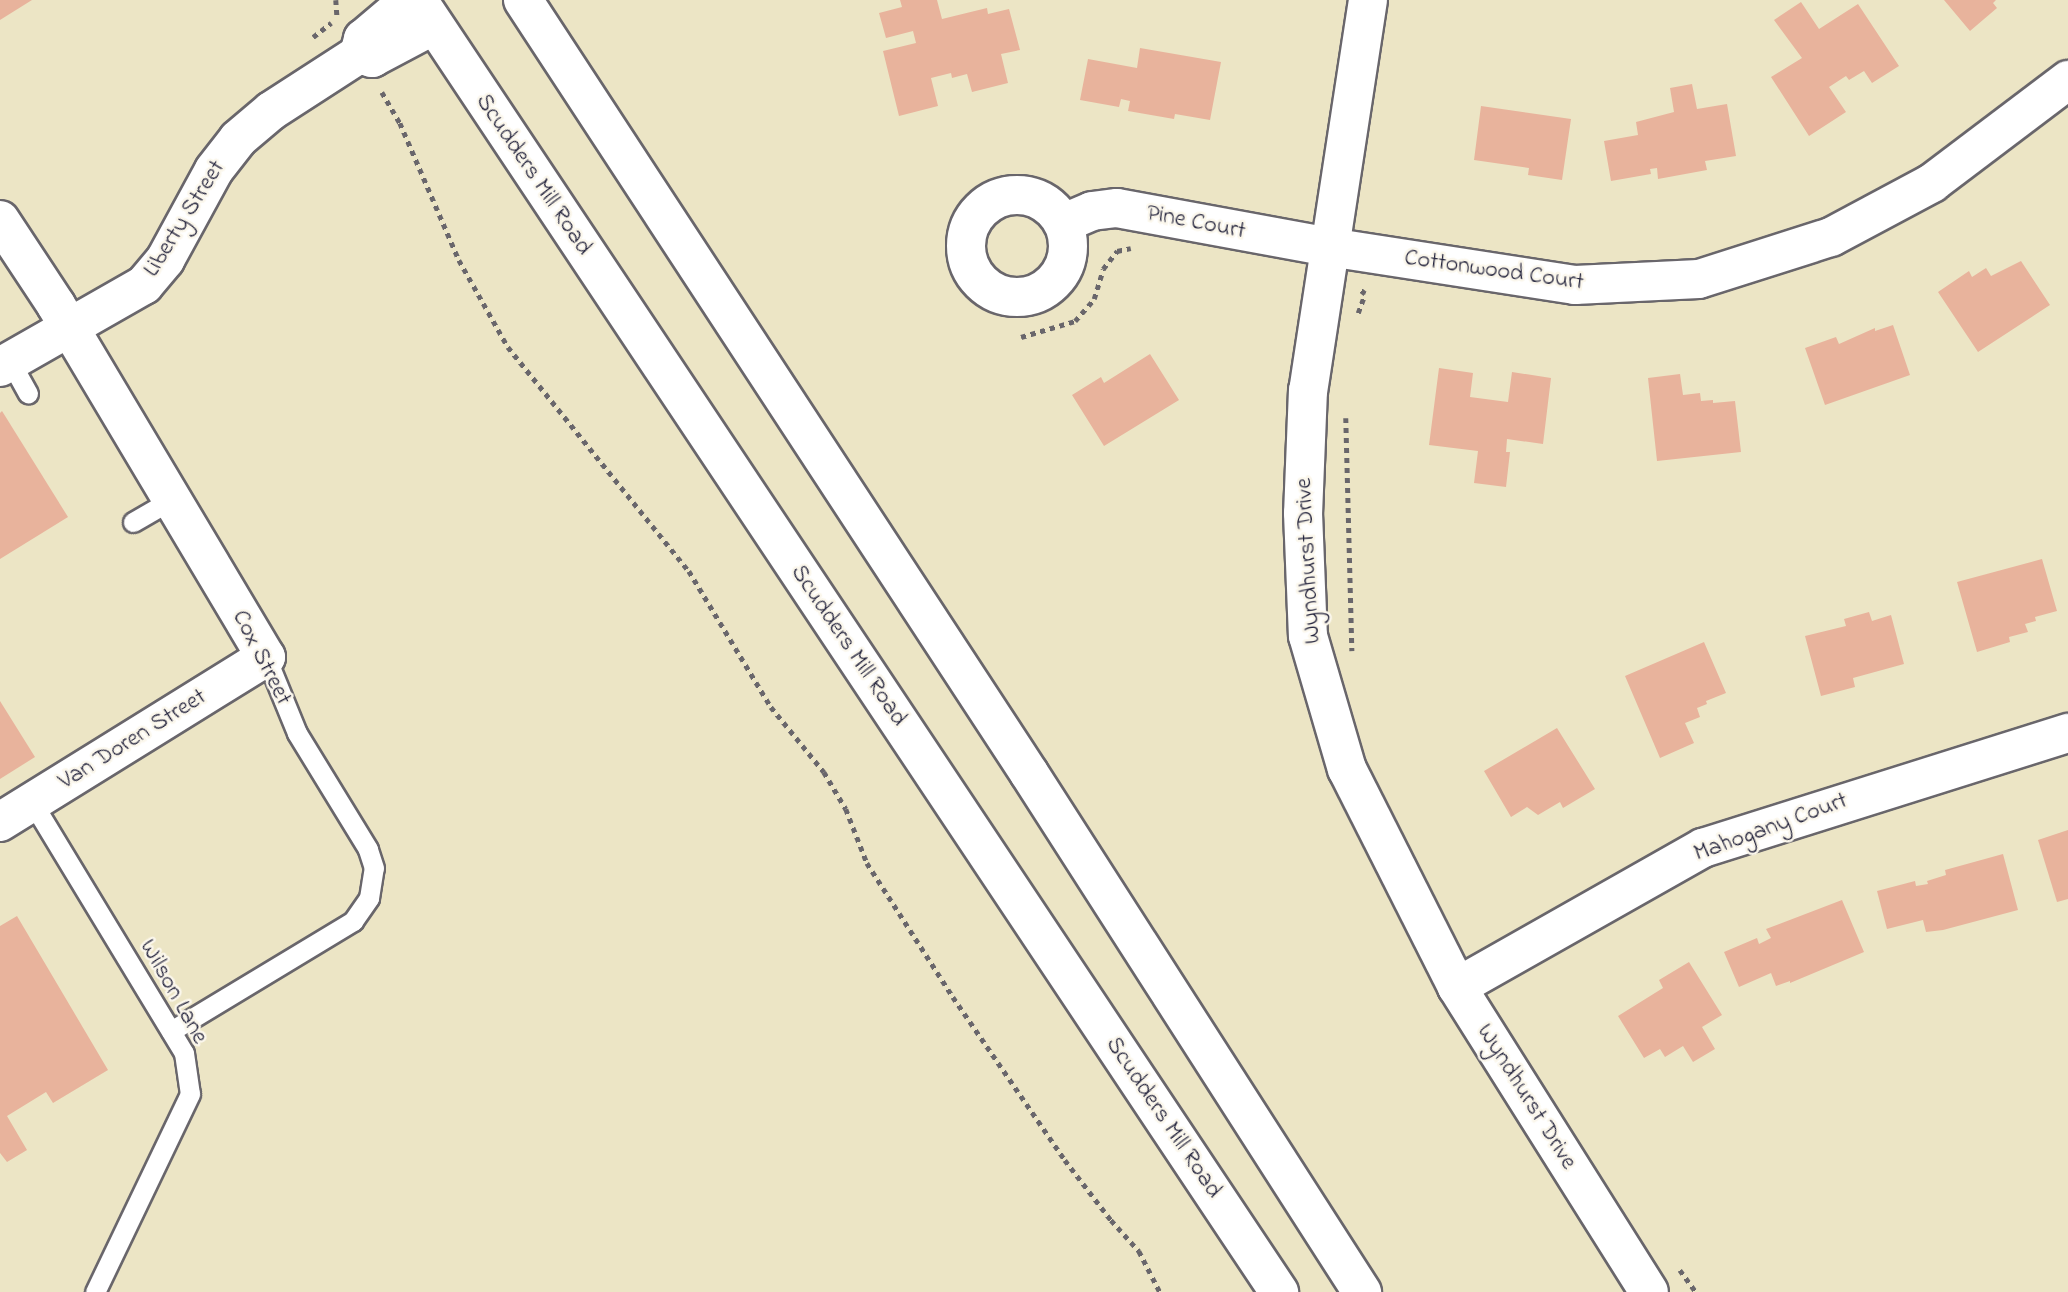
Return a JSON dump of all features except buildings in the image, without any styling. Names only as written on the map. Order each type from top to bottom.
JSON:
[{"type":"street","points":[[523,0],[1021,761],[1362,1292]]},
{"type":"street","name":"Wyndhurst Drive","points":[[1368,0],[1308,390],[1303,513],[1308,636],[1347,769],[1457,988],[1649,1292]]},
{"type":"street","name":"Liberty Street","points":[[13,374],[69,330],[144,285],[165,260],[214,170],[238,139],[271,111],[359,54],[372,58],[420,9]]},
{"type":"street","name":"Scudders Mill Road","points":[[420,9],[1279,1292]]},
{"type":"street","name":"Cottonwood Court","points":[[1329,247],[1575,285],[1699,279],[1831,237],[1921,189],[2068,80]]},
{"type":"street","name":"Pine Court","points":[[1065,223],[1092,211],[1117,208],[1329,247]]},
{"type":"street","name":"Cox Street","points":[[0,220],[56,306],[266,657]]},
{"type":"street","name":"Van Doren Street","points":[[0,822],[266,657]]},
{"type":"street","name":"Mahogany Court","points":[[1457,988],[1703,848],[2068,733]]},
{"type":"lane","points":[[133,522],[171,500]]},
{"type":"lane","name":"Cox Street","points":[[171,1031],[353,921],[369,898],[374,868],[368,849],[298,733],[266,657]]},
{"type":"lane","name":"Wilson Lane","points":[[33,802],[184,1053],[190,1094],[95,1292]]},
{"type":"path","points":[[359,54],[400,123],[459,260],[508,347],[689,571],[771,707],[824,772],[846,809],[867,863],[953,997],[1065,1160],[1111,1220],[1139,1251],[1160,1292]]},
{"type":"path","points":[[1021,337],[1075,321],[1094,299],[1103,269],[1118,251],[1138,247]]},
{"type":"path","points":[[1323,285],[1356,285],[1365,294],[1355,324]]},
{"type":"path","points":[[1346,408],[1353,659]]},
{"type":"path","points":[[1674,1260],[1696,1292]]}]
